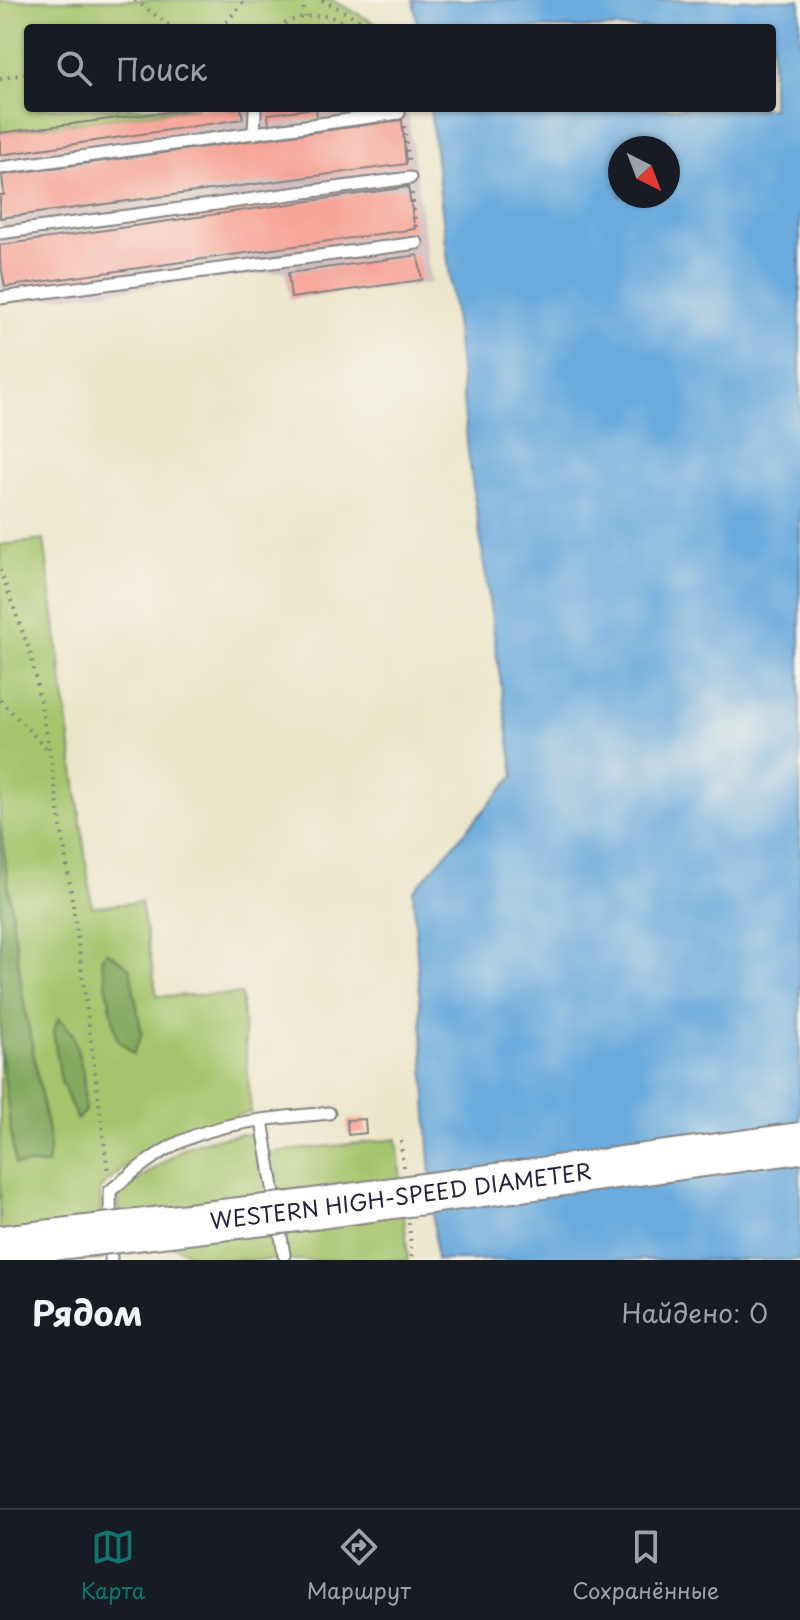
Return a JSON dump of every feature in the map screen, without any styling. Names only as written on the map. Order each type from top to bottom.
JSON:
[{"type":"highway","name":"WESTERN HIGH-SPEED DIAMETER","points":[[25,1252],[290,1212],[800,1143]]},
{"type":"highway","name":"WESTERN HIGH-SPEED DIAMETER","points":[[25,1252],[299,1232],[800,1166]]},
{"type":"lane","points":[[254,134],[255,112]]},
{"type":"lane","points":[[0,168],[399,113]]},
{"type":"lane","points":[[0,233],[410,178]]},
{"type":"lane","points":[[0,298],[417,243]]},
{"type":"lane","points":[[111,1260],[110,1191],[161,1153],[211,1131],[262,1120],[329,1113]]},
{"type":"lane","points":[[262,1120],[284,1255]]},
{"type":"lane","points":[[0,1233],[25,1252]]},
{"type":"path","points":[[135,0],[168,24]]},
{"type":"path","points":[[224,24],[245,0]]},
{"type":"path","points":[[303,0],[304,17]]},
{"type":"path","points":[[322,0],[368,24]]},
{"type":"path","points":[[283,24],[304,17],[335,18],[344,24]]},
{"type":"path","points":[[0,79],[24,74]]},
{"type":"path","points":[[0,570],[31,655],[50,752],[110,1191]]},
{"type":"path","points":[[0,700],[50,752]]},
{"type":"shaded area","points":[[166,112],[408,112],[431,283],[290,299],[285,271],[0,304],[0,133]]},
{"type":"green space","points":[[0,0],[332,0],[377,24],[24,24],[24,112],[166,112],[0,133]]},
{"type":"green space","points":[[44,540],[92,907],[141,902],[157,996],[241,994],[251,1112],[167,1140],[132,1162],[100,1188],[102,1260],[19,1260],[0,1230],[0,545]]},
{"type":"green space","points":[[0,821],[22,991],[50,1143],[47,1165],[15,1165],[0,1044]]},
{"type":"green space","points":[[107,951],[130,968],[142,1034],[133,1054],[117,1038],[101,959]]},
{"type":"green space","points":[[59,1018],[73,1034],[83,1072],[85,1111],[77,1120],[61,1081],[53,1032]]},
{"type":"green space","points":[[241,1134],[253,1135],[257,1154],[397,1139],[408,1260],[200,1260],[162,1243],[120,1244],[117,1194],[186,1147]]},
{"type":"water","points":[[413,0],[800,0],[800,1260],[436,1260],[413,891],[514,776],[468,452],[430,112],[776,112],[776,24],[417,24]]},
{"type":"building","points":[[166,112],[242,112],[243,119],[0,155],[0,133]]},
{"type":"building","points":[[316,112],[317,118],[269,125],[268,114]]},
{"type":"building","points":[[402,120],[406,164],[0,218],[0,195],[4,195],[2,175]]},
{"type":"building","points":[[408,187],[415,229],[5,287],[0,245]]},
{"type":"building","points":[[418,255],[422,280],[291,298],[288,273]]},
{"type":"building","points":[[365,1119],[366,1133],[348,1135],[347,1120]]}]
